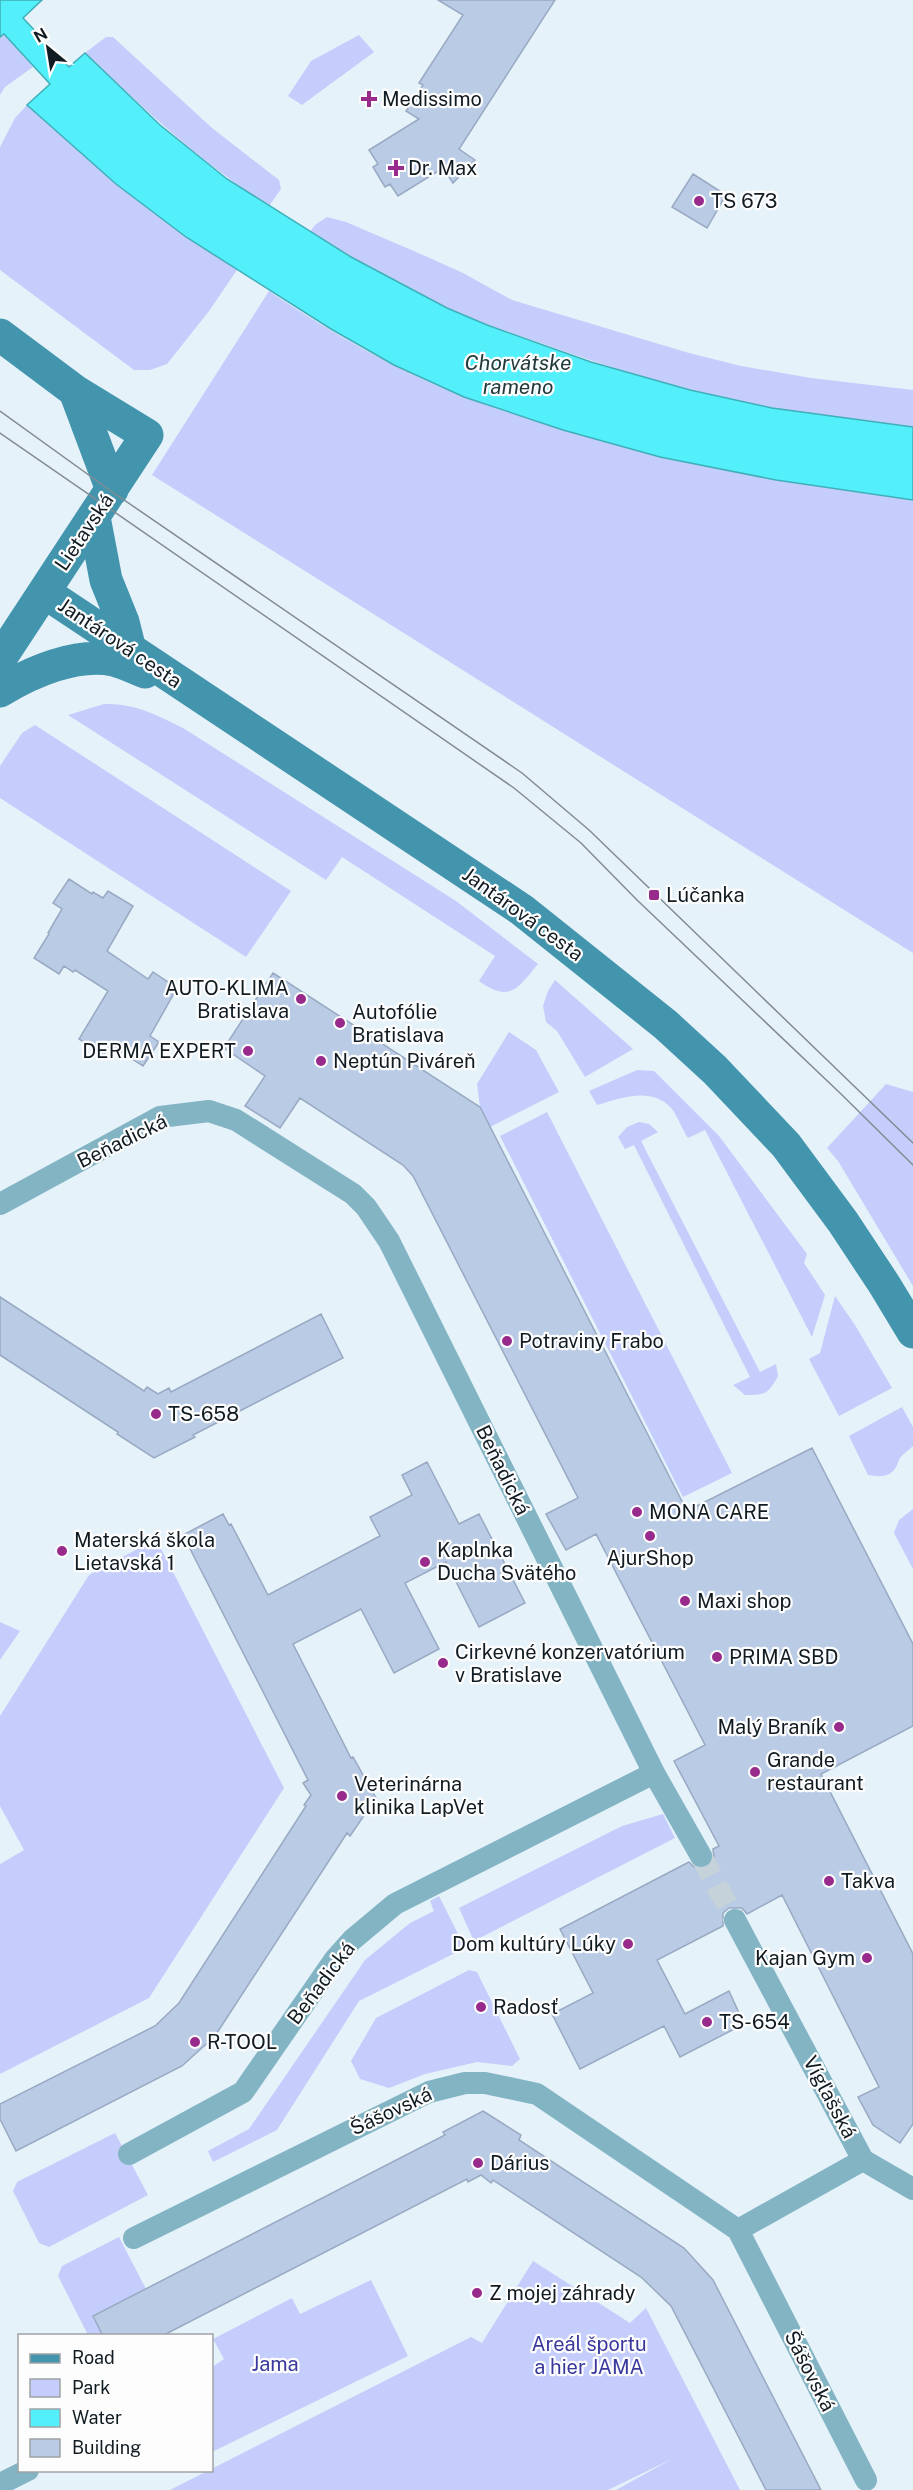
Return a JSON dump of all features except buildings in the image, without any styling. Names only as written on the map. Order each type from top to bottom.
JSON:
[{"type":"street","points":[[0,335],[75,391],[112,490]]},
{"type":"street","name":"Lietavská","points":[[0,659],[147,435],[75,391]]},
{"type":"street","points":[[94,517],[106,580],[123,622],[130,650]]},
{"type":"street","name":"Jantárová cesta","points":[[44,592],[183,686],[390,820],[522,910],[666,1025],[715,1070],[786,1145],[855,1240],[913,1332]]},
{"type":"street","points":[[0,691],[16,681],[59,664],[87,659],[113,660],[183,686]]},
{"type":"street","name":"Beňadická","points":[[0,1204],[160,1118],[209,1111],[236,1120],[352,1194],[366,1207],[389,1241],[654,1773],[395,1904],[352,1940],[335,1959],[243,2092],[129,2154]]},
{"type":"street","points":[[654,1773],[701,1856]]},
{"type":"street","name":"Vígľašská","points":[[735,1920],[863,2160],[913,2188]]},
{"type":"street","name":"Šášovská","points":[[134,2238],[422,2094],[458,2085],[485,2083],[537,2094],[738,2230],[866,2480]]},
{"type":"street","points":[[738,2230],[863,2160]]},
{"type":"street","points":[[0,2484],[24,2472]]},
{"type":"green space","points":[[4,34],[33,67],[5,87],[0,95],[0,37]]},
{"type":"green space","points":[[359,35],[374,52],[302,105],[288,96],[311,61]]},
{"type":"green space","points":[[106,37],[113,37],[212,128],[279,180],[281,189],[269,206],[196,153],[151,115],[85,53]]},
{"type":"green space","points":[[27,105],[129,192],[237,270],[209,311],[167,364],[150,370],[134,370],[0,270],[0,147],[15,118]]},
{"type":"green space","points":[[327,217],[346,222],[423,255],[463,273],[512,300],[689,353],[741,366],[811,378],[913,390],[913,427],[817,416],[722,398],[630,373],[493,327],[413,292],[310,232],[315,225]]},
{"type":"green space","points":[[269,291],[340,336],[389,363],[440,387],[520,416],[630,448],[686,461],[799,483],[913,500],[913,953],[152,475]]},
{"type":"green space","points":[[104,704],[135,708],[183,728],[456,901],[538,964],[512,990],[506,992],[490,988],[479,981],[495,956],[342,857],[326,880],[68,715]]},
{"type":"green space","points":[[35,725],[291,891],[246,957],[0,798],[0,766],[22,733]]},
{"type":"green space","points":[[555,980],[633,1049],[585,1077],[557,1031],[546,1022],[543,1006]]},
{"type":"green space","points":[[509,1032],[536,1050],[559,1092],[490,1127],[480,1107],[477,1084]]},
{"type":"green space","points":[[637,1070],[654,1071],[719,1136],[807,1254],[804,1263],[825,1295],[812,1337],[705,1130],[688,1138],[672,1109],[655,1098],[626,1097],[597,1105],[589,1091]]},
{"type":"green space","points":[[886,1084],[913,1092],[913,1286],[838,1161],[827,1148]]},
{"type":"green space","points":[[547,1112],[732,1473],[683,1497],[500,1136]]},
{"type":"green space","points":[[639,1122],[649,1124],[658,1132],[641,1141],[760,1372],[776,1364],[778,1376],[766,1392],[758,1395],[745,1395],[733,1385],[750,1377],[634,1145],[625,1149],[618,1137],[627,1127]]},
{"type":"green space","points":[[835,1296],[892,1388],[839,1416],[809,1359],[820,1353]]},
{"type":"green space","points":[[902,1407],[913,1427],[913,1446],[901,1456],[894,1470],[888,1475],[868,1475],[849,1436]]},
{"type":"green space","points":[[913,1509],[913,1569],[894,1533],[899,1520]]},
{"type":"green space","points":[[156,1539],[284,1788],[149,1998],[0,2074],[0,1864],[24,1850],[0,1806],[0,1716],[89,1575]]},
{"type":"green space","points":[[0,1622],[20,1631],[0,1660]]},
{"type":"green space","points":[[663,1814],[675,1838],[474,1941],[459,1908],[622,1826]]},
{"type":"green space","points":[[439,1896],[462,1942],[459,1951],[359,2001],[277,2130],[213,2162],[208,2151],[249,2129],[365,1960],[410,1923],[434,1911],[430,1901]]},
{"type":"green space","points":[[469,1970],[477,1972],[520,2059],[512,2066],[477,2062],[425,2074],[389,2088],[360,2079],[351,2061],[376,2018]]},
{"type":"green space","points":[[115,2133],[148,2195],[49,2247],[39,2243],[13,2191],[17,2182]]},
{"type":"green space","points":[[119,2237],[146,2289],[93,2316],[102,2334],[87,2334],[58,2276],[62,2266]]},
{"type":"green space","name":"Areál športu a hier JAMA","points":[[533,2261],[630,2323],[646,2308],[740,2490],[616,2490],[672,2459],[608,2490],[170,2490],[205,2472],[213,2472],[213,2468],[471,2337],[482,2343]]},
{"type":"green space","name":"Jama","points":[[371,2280],[408,2356],[213,2452],[213,2366],[224,2359],[213,2339],[292,2298],[300,2314]]},
{"type":"water","name":"Chorvátske rameno","points":[[0,0],[42,0],[23,18],[69,67],[85,53],[160,125],[227,179],[351,257],[447,308],[487,325],[591,362],[690,390],[772,408],[913,427],[913,500],[776,480],[660,457],[563,430],[464,397],[394,365],[331,329],[186,237],[116,184],[27,105],[50,84],[4,34],[0,37]]},
{"type":"tunnel","points":[[701,1856],[735,1920]]},
{"type":"tram line","points":[[0,411],[111,491],[522,773],[589,830],[913,1143]]},
{"type":"tram line","points":[[0,433],[514,788],[581,843],[637,900],[913,1165]]},
{"type":"place","name":"Medissimo","points":[[369,99]]},
{"type":"place","name":"Dr. Max","points":[[396,168]]},
{"type":"place","name":"TS 673","points":[[699,201]]},
{"type":"place","name":"Lúčanka","points":[[654,895]]},
{"type":"place","name":"AUTO-KLIMA Bratislava","points":[[301,999]]},
{"type":"place","name":"Autofólie Bratislava","points":[[340,1023]]},
{"type":"place","name":"DERMA EXPERT","points":[[248,1051]]},
{"type":"place","name":"Neptún Piváreň","points":[[321,1061]]},
{"type":"place","name":"Potraviny Frabo","points":[[507,1341]]},
{"type":"place","name":"TS-658","points":[[156,1414]]},
{"type":"place","name":"MONA CARE","points":[[637,1512]]},
{"type":"place","name":"AjurShop","points":[[650,1536]]},
{"type":"place","name":"Materská škola Lietavská 1","points":[[62,1551]]},
{"type":"place","name":"Kaplnka Ducha Svätého","points":[[425,1562]]},
{"type":"place","name":"Maxi shop","points":[[685,1601]]},
{"type":"place","name":"PRIMA SBD","points":[[717,1657]]},
{"type":"place","name":"Cirkevné konzervatórium v Bratislave","points":[[443,1663]]},
{"type":"place","name":"Malý Braník","points":[[839,1727]]},
{"type":"place","name":"Grande restaurant","points":[[755,1772]]},
{"type":"place","name":"Veterinárna klinika LapVet","points":[[342,1796]]},
{"type":"place","name":"Takva","points":[[829,1881]]},
{"type":"place","name":"Dom kultúry Lúky","points":[[628,1944]]},
{"type":"place","name":"Kajan Gym","points":[[867,1958]]},
{"type":"place","name":"Radosť","points":[[481,2007]]},
{"type":"place","name":"TS-654","points":[[707,2022]]},
{"type":"place","name":"R-TOOL","points":[[195,2042]]},
{"type":"place","name":"Dárius","points":[[478,2163]]},
{"type":"place","name":"Z mojej záhrady","points":[[477,2293]]}]
